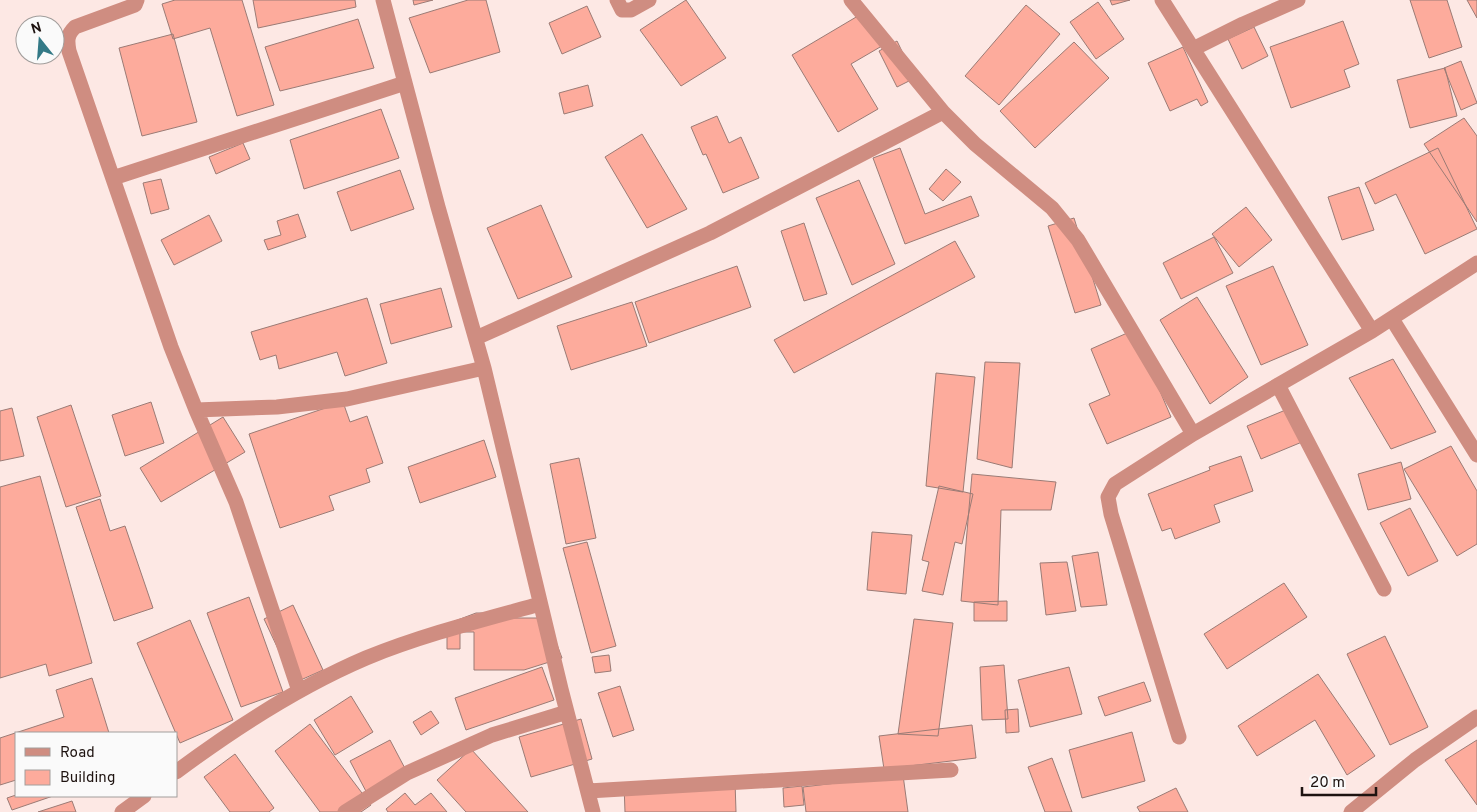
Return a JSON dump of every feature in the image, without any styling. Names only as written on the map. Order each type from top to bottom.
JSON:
[{"type":"street","points":[[137,0],[135,5],[75,27],[69,33],[67,41],[171,347],[236,502],[299,691]]},
{"type":"street","points":[[383,0],[438,207],[484,368],[540,604],[593,812]]},
{"type":"street","points":[[616,0],[622,10],[631,10],[649,0]]},
{"type":"street","points":[[851,0],[943,112],[975,144],[1052,208],[1078,240],[1194,434]]},
{"type":"street","points":[[1162,0],[1372,331]]},
{"type":"street","points":[[1193,49],[1298,0]]},
{"type":"street","points":[[113,178],[405,83]]},
{"type":"street","points":[[476,338],[710,233],[943,112]]},
{"type":"street","points":[[1179,737],[1111,514],[1108,496],[1115,484],[1194,434],[1392,320],[1477,263]]},
{"type":"street","points":[[1392,320],[1477,455]]},
{"type":"street","points":[[196,410],[277,407],[347,399],[484,368]]},
{"type":"street","points":[[1278,385],[1384,589]]},
{"type":"street","points":[[178,771],[223,737],[320,679],[418,638],[540,604]]},
{"type":"street","points":[[345,812],[407,772],[492,735],[567,712]]},
{"type":"street","points":[[1351,812],[1415,760],[1477,716]]},
{"type":"street","points":[[588,791],[951,770]]},
{"type":"street","points":[[122,812],[143,797]]},
{"type":"building","points":[[175,0],[242,0],[274,105],[237,116],[210,28],[173,39],[162,4]]},
{"type":"building","points":[[253,0],[355,0],[356,7],[258,28]]},
{"type":"building","points":[[413,0],[433,0],[414,5]]},
{"type":"building","points":[[468,0],[486,0],[500,52],[430,73],[409,18]]},
{"type":"building","points":[[686,0],[726,58],[681,86],[640,30]]},
{"type":"building","points":[[1110,0],[1130,0],[1112,5]]},
{"type":"building","points":[[1410,0],[1447,0],[1462,47],[1429,58]]},
{"type":"building","points":[[1467,0],[1477,0],[1477,18]]},
{"type":"building","points":[[1098,2],[1124,39],[1096,59],[1070,22]]},
{"type":"building","points":[[1026,5],[1060,34],[999,105],[965,76]]},
{"type":"building","points":[[587,6],[601,37],[562,54],[549,23]]},
{"type":"building","points":[[868,10],[887,43],[851,64],[878,109],[838,132],[792,55]]},
{"type":"building","points":[[358,19],[374,68],[280,91],[265,47]]},
{"type":"building","points":[[1343,21],[1359,64],[1344,70],[1350,87],[1291,108],[1270,47]]},
{"type":"building","points":[[1254,27],[1268,56],[1242,69],[1228,39]]},
{"type":"building","points":[[173,34],[197,122],[142,136],[119,48]]},
{"type":"building","points":[[897,41],[915,78],[897,87],[879,51]]},
{"type":"building","points":[[1074,42],[1109,78],[1035,148],[1000,111]]},
{"type":"building","points":[[1183,47],[1208,102],[1201,106],[1197,99],[1170,111],[1148,63]]},
{"type":"building","points":[[1461,61],[1477,103],[1461,110],[1444,68]]},
{"type":"building","points":[[1445,68],[1457,116],[1410,128],[1397,80]]},
{"type":"building","points":[[588,85],[593,106],[564,114],[559,93]]},
{"type":"building","points":[[381,109],[399,158],[304,189],[290,140]]},
{"type":"building","points":[[717,116],[729,143],[741,137],[759,178],[723,193],[706,154],[703,155],[691,127]]},
{"type":"building","points":[[1464,118],[1477,136],[1477,222],[1424,144]]},
{"type":"building","points":[[642,134],[687,209],[647,228],[605,157]]},
{"type":"building","points":[[243,143],[250,159],[216,174],[209,157]]},
{"type":"building","points":[[900,148],[925,214],[971,196],[979,216],[905,244],[873,158]]},
{"type":"building","points":[[1438,148],[1477,229],[1425,254],[1396,194],[1375,204],[1365,183]]},
{"type":"building","points":[[946,169],[961,182],[943,201],[929,189]]},
{"type":"building","points":[[400,170],[414,209],[351,231],[337,192]]},
{"type":"building","points":[[161,179],[169,209],[151,214],[143,183]]},
{"type":"building","points":[[859,180],[895,264],[852,285],[816,198]]},
{"type":"building","points":[[1359,187],[1374,230],[1342,240],[1328,197]]},
{"type":"building","points":[[541,205],[572,277],[518,299],[487,228]]},
{"type":"building","points":[[1246,207],[1272,240],[1239,267],[1212,234]]},
{"type":"building","points":[[298,214],[306,237],[268,250],[264,240],[281,235],[277,221]]},
{"type":"building","points":[[209,215],[222,241],[174,265],[161,240]]},
{"type":"building","points":[[1074,218],[1101,305],[1075,313],[1048,226]]},
{"type":"building","points":[[804,223],[827,294],[804,301],[781,231]]},
{"type":"building","points":[[1214,237],[1233,273],[1181,299],[1163,263]]},
{"type":"building","points":[[955,241],[975,277],[794,373],[774,340]]},
{"type":"building","points":[[737,266],[751,307],[649,343],[635,302]]},
{"type":"building","points":[[1273,266],[1308,345],[1261,365],[1226,286]]},
{"type":"building","points":[[441,288],[452,327],[391,344],[380,304]]},
{"type":"building","points":[[1197,297],[1248,377],[1210,404],[1160,320]]},
{"type":"building","points":[[367,298],[387,363],[345,376],[337,352],[279,369],[276,355],[260,360],[251,332]]},
{"type":"building","points":[[632,302],[647,346],[571,370],[557,326]]},
{"type":"building","points":[[1134,330],[1171,417],[1107,444],[1089,404],[1110,395],[1091,349]]},
{"type":"building","points":[[1393,359],[1436,432],[1391,449],[1349,378]]},
{"type":"building","points":[[985,362],[1020,363],[1012,468],[977,459]]},
{"type":"building","points":[[936,373],[975,377],[963,492],[926,486]]},
{"type":"building","points":[[151,402],[164,443],[125,456],[112,415]]},
{"type":"building","points":[[343,402],[350,422],[367,416],[383,463],[366,469],[370,482],[329,496],[334,510],[280,528],[249,434]]},
{"type":"building","points":[[71,405],[101,496],[66,507],[37,417]]},
{"type":"building","points":[[12,408],[24,456],[0,461],[0,411]]},
{"type":"building","points":[[1288,409],[1302,442],[1261,459],[1247,426]]},
{"type":"building","points":[[223,417],[245,452],[161,502],[140,468]]},
{"type":"building","points":[[484,440],[496,477],[420,503],[408,467]]},
{"type":"building","points":[[1451,446],[1477,491],[1477,544],[1457,556],[1404,469]]},
{"type":"building","points":[[1241,456],[1253,491],[1214,505],[1220,522],[1175,539],[1171,528],[1162,531],[1148,494],[1210,470],[1209,467]]},
{"type":"building","points":[[579,458],[596,538],[566,544],[550,464]]},
{"type":"building","points":[[1401,462],[1411,499],[1368,510],[1358,474]]},
{"type":"building","points":[[972,474],[1056,482],[1051,510],[1001,510],[998,605],[961,601]]},
{"type":"building","points":[[40,476],[92,663],[49,676],[46,664],[0,678],[0,487]]},
{"type":"building","points":[[939,486],[973,494],[962,544],[955,542],[943,595],[922,591],[929,562],[922,560]]},
{"type":"building","points":[[100,499],[110,531],[125,526],[153,608],[114,621],[76,507]]},
{"type":"building","points":[[1410,508],[1438,561],[1408,576],[1380,523]]},
{"type":"building","points":[[872,532],[912,535],[906,594],[867,590]]},
{"type":"building","points":[[587,542],[616,646],[591,653],[563,548]]},
{"type":"building","points":[[1098,552],[1107,605],[1081,607],[1072,556]]},
{"type":"building","points":[[1067,562],[1076,611],[1046,615],[1040,563]]},
{"type":"building","points":[[1284,583],[1307,617],[1227,669],[1204,634]]},
{"type":"building","points":[[249,597],[283,692],[241,707],[207,613]]},
{"type":"building","points":[[1007,601],[1007,621],[974,621],[974,602]]},
{"type":"building","points":[[293,605],[323,670],[294,683],[264,619]]},
{"type":"building","points":[[476,613],[500,613],[486,618],[547,618],[562,658],[524,670],[474,670],[474,632],[460,632],[460,649],[447,649],[447,624]]},
{"type":"building","points":[[914,619],[953,623],[938,736],[898,734]]},
{"type":"building","points":[[190,620],[233,720],[180,743],[178,732],[175,732],[137,643]]},
{"type":"building","points":[[1385,636],[1428,727],[1390,745],[1347,654]]},
{"type":"building","points":[[609,655],[611,671],[595,673],[592,657]]},
{"type":"building","points":[[1004,665],[1008,719],[982,720],[980,667]]},
{"type":"building","points":[[542,667],[554,700],[466,730],[455,698]]},
{"type":"building","points":[[1069,667],[1082,714],[1030,727],[1018,680]]},
{"type":"building","points":[[1318,674],[1375,756],[1347,775],[1315,720],[1257,756],[1238,726]]},
{"type":"building","points":[[92,678],[109,732],[18,732],[64,717],[56,690]]},
{"type":"building","points":[[1144,682],[1151,701],[1105,716],[1098,697]]},
{"type":"building","points":[[620,686],[634,730],[613,737],[598,693]]},
{"type":"building","points":[[351,696],[373,732],[335,755],[314,720]]},
{"type":"building","points":[[1018,709],[1019,732],[1006,733],[1005,710]]},
{"type":"building","points":[[431,711],[439,723],[421,735],[413,722]]},
{"type":"building","points":[[581,719],[592,759],[531,777],[519,737]]},
{"type":"building","points":[[310,724],[371,805],[361,812],[320,812],[275,751]]},
{"type":"building","points":[[972,725],[976,758],[884,769],[879,736]]},
{"type":"building","points":[[1132,732],[1145,781],[1082,798],[1069,750]]},
{"type":"building","points":[[15,733],[15,780],[0,785],[0,738]]},
{"type":"building","points":[[390,740],[409,776],[369,797],[350,761]]},
{"type":"building","points":[[1477,740],[1477,805],[1445,760]]},
{"type":"building","points":[[471,749],[528,812],[466,812],[437,780]]},
{"type":"building","points":[[235,754],[274,808],[269,812],[230,812],[204,777]]},
{"type":"building","points":[[1052,758],[1072,812],[1045,812],[1028,767]]},
{"type":"building","points":[[903,775],[908,812],[806,812],[803,787]]},
{"type":"building","points":[[735,781],[736,812],[625,812],[624,784]]},
{"type":"building","points":[[802,786],[804,805],[784,807],[783,788]]},
{"type":"building","points":[[1176,788],[1188,812],[1140,812],[1137,807]]},
{"type":"building","points":[[405,793],[415,805],[431,793],[447,812],[388,812],[386,809]]},
{"type":"building","points":[[15,795],[15,797],[50,797],[12,810],[7,798]]},
{"type":"building","points":[[72,801],[76,812],[38,812]]}]
